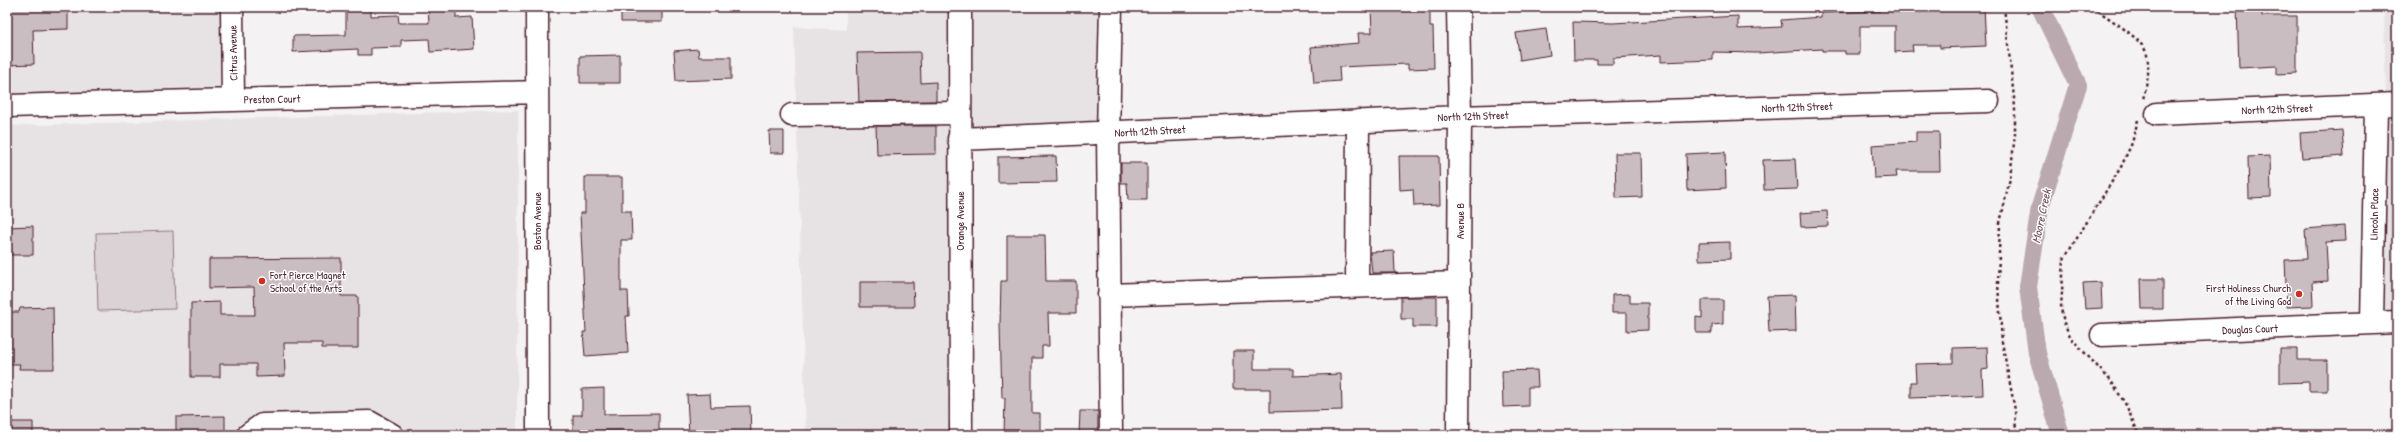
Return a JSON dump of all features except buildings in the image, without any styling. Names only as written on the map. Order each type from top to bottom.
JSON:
[{"type":"street","name":"Citrus Avenue","points":[[232,7],[233,100]]},
{"type":"street","name":"Boston Avenue","points":[[538,7],[538,435]]},
{"type":"street","name":"Orange Avenue","points":[[960,7],[959,113],[961,435]]},
{"type":"street","points":[[1111,7],[1108,133],[1111,435]]},
{"type":"street","name":"Avenue B","points":[[1458,7],[1460,117],[1458,435]]},
{"type":"street","name":"Preston Court","points":[[7,106],[537,92]]},
{"type":"street","name":"North 12th Street","points":[[960,139],[1460,117],[1988,101]]},
{"type":"street","name":"North 12th Street","points":[[2146,111],[2397,104]]},
{"type":"street","name":"Lincoln Place","points":[[2372,323],[2376,105]]},
{"type":"street","points":[[792,115],[959,113]]},
{"type":"street","points":[[1357,286],[1358,121]]},
{"type":"street","points":[[1109,295],[1459,283]]},
{"type":"street","name":"Douglas Court","points":[[2102,335],[2397,322]]},
{"type":"street","points":[[248,435],[262,425],[369,422],[392,435]]},
{"type":"path","points":[[2004,7],[2015,107],[2015,134],[2010,178],[2000,223],[1998,284],[2002,342],[2015,410],[2016,435]]},
{"type":"path","points":[[2093,7],[2132,36],[2144,48],[2147,75],[2146,111],[2121,167],[2064,259],[2060,308],[2064,323],[2071,338],[2111,381],[2126,406],[2139,435]]},
{"type":"shaded area","points":[[7,7],[222,7],[223,91],[7,96]]},
{"type":"shaded area","points":[[846,7],[950,7],[951,435],[806,435],[794,27],[846,30]]},
{"type":"shaded area","points":[[970,7],[1112,7],[1110,124],[969,130]]},
{"type":"shaded area","points":[[2384,7],[2397,7],[2397,99],[2386,100]]},
{"type":"shaded area","name":"Fort Pierce Magnet School of the Arts","points":[[518,110],[517,435],[7,435],[7,126]]},
{"type":"shaded area","points":[[2397,117],[2397,316],[2380,316],[2382,118]]},
{"type":"shaded area","points":[[173,231],[175,309],[98,311],[96,233]]},
{"type":"waterway","name":"Moore Creek","points":[[2040,7],[2078,85],[2040,207],[2028,287],[2037,353],[2061,435]]},
{"type":"place","name":"Fort Pierce Magnet School of the Arts","points":[[262,281]]},
{"type":"place","name":"First Holiness Church of the Living God","points":[[2299,294]]}]
